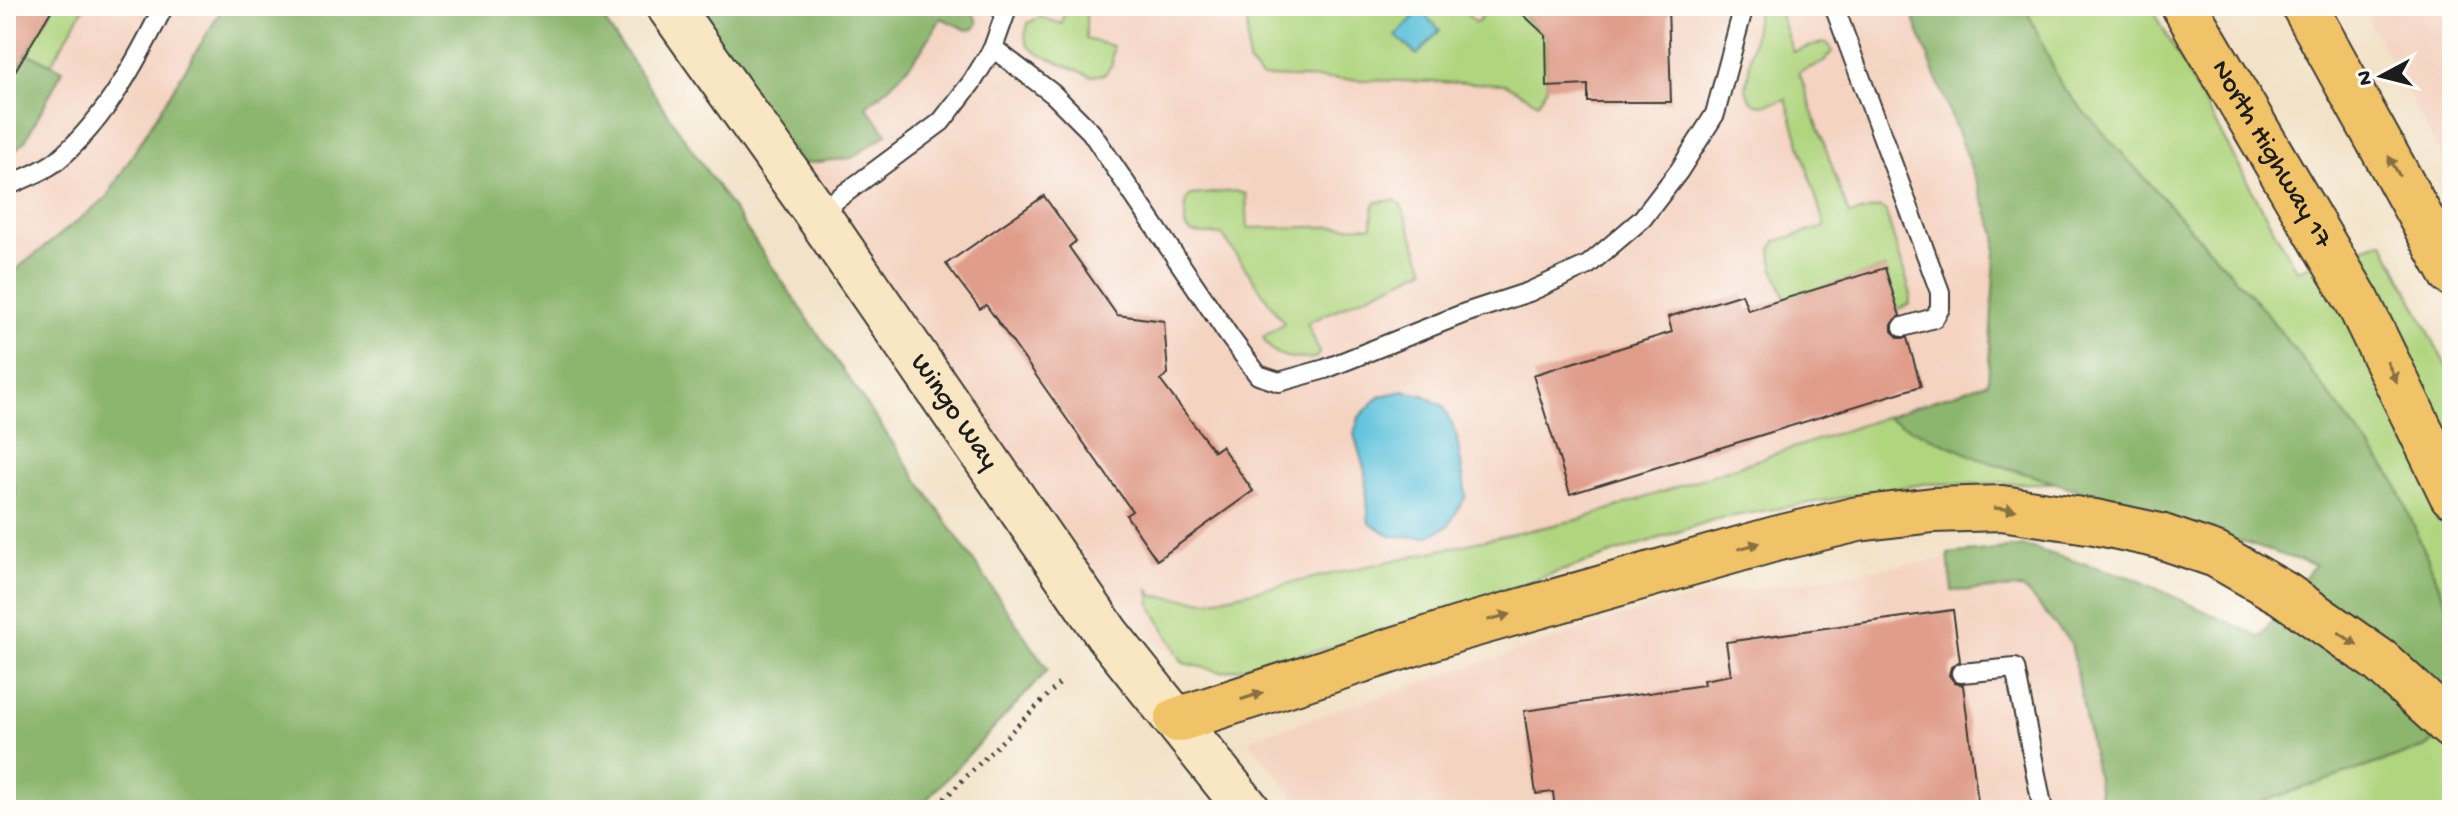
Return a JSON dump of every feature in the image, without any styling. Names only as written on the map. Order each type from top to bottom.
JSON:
[{"type":"highway","name":"North Highway 17","points":[[2184,6],[2358,302],[2452,495]]},
{"type":"highway","points":[[2304,6],[2452,274]]},
{"type":"highway","points":[[1177,720],[1458,629],[1775,539],[1858,519],[1933,510],[2002,508],[2095,522],[2160,536],[2216,555],[2284,594],[2380,661],[2452,727]]},
{"type":"street","name":"Wingo Way","points":[[669,6],[817,214],[1107,634],[1248,810]]},
{"type":"lane","points":[[6,187],[59,160],[88,127],[129,75],[164,6]]},
{"type":"lane","points":[[817,214],[941,122],[993,48],[1008,6]]},
{"type":"lane","points":[[993,48],[1053,94],[1091,132],[1258,375],[1279,382],[1325,369],[1465,313],[1529,292],[1588,265],[1642,219],[1679,171],[1715,114],[1744,6]]},
{"type":"lane","points":[[1834,6],[1940,292],[1940,308],[1934,318],[1903,327]]},
{"type":"lane","points":[[1961,673],[2015,668],[2043,810]]},
{"type":"path","points":[[933,810],[1061,682]]},
{"type":"shaded area","points":[[6,6],[224,6],[106,198],[13,272],[6,281]]},
{"type":"shaded area","points":[[690,6],[1909,6],[1996,234],[1988,383],[1581,519],[1208,601],[1154,596],[1150,591],[1151,605],[1183,663],[1148,637],[1107,588],[893,294]]},
{"type":"shaded area","points":[[2361,6],[2452,6],[2452,176]]},
{"type":"shaded area","points":[[2025,546],[2071,643],[2103,810],[1306,810],[1248,740],[1661,604]]},
{"type":"green space","points":[[54,6],[85,6],[51,64],[26,53]]},
{"type":"green space","points":[[224,6],[594,6],[1048,670],[917,810],[6,810],[6,520],[16,490],[6,472],[6,262],[13,272],[106,198]]},
{"type":"green space","points":[[690,6],[959,6],[972,11],[978,23],[974,29],[967,30],[941,18],[908,66],[866,106],[887,134],[851,158],[801,164]]},
{"type":"green space","points":[[1066,6],[1086,6],[1086,39],[1113,46],[1112,64],[1105,74],[1091,76],[1039,54],[1028,46],[1025,37],[1028,23],[1040,17],[1062,24]]},
{"type":"green space","points":[[1247,6],[1458,6],[1476,23],[1492,6],[1514,6],[1546,36],[1547,87],[1538,103],[1505,84],[1261,77],[1248,63]]},
{"type":"green space","points":[[1758,6],[1777,6],[1793,52],[1825,42],[1830,46],[1832,52],[1825,62],[1799,72],[1849,215],[1880,207],[1885,210],[1911,294],[1909,305],[1897,309],[1885,268],[1786,299],[1772,262],[1776,241],[1825,227],[1786,99],[1767,105],[1757,104],[1746,89]]},
{"type":"green space","points":[[1909,6],[2025,6],[2062,87],[2263,309],[2394,479],[2452,616],[2452,726],[2426,747],[2236,810],[2103,810],[2071,643],[2023,588],[1952,591],[1948,554],[2025,546],[2136,579],[2260,637],[2314,565],[1980,459],[1885,417],[1988,382],[1996,234]]},
{"type":"green space","points":[[2025,6],[2151,6],[2296,270],[2383,241],[2452,378],[2452,616],[2394,479],[2263,309],[2062,87]]},
{"type":"green space","points":[[26,53],[63,70],[25,141],[6,159],[6,62],[17,68]]},
{"type":"green space","points":[[1234,191],[1246,194],[1248,228],[1372,226],[1373,207],[1377,202],[1395,200],[1401,205],[1425,269],[1307,323],[1318,349],[1319,354],[1315,358],[1299,359],[1278,354],[1263,337],[1284,323],[1222,235],[1192,233],[1185,227],[1186,200],[1191,195]]},
{"type":"green space","points":[[1885,417],[1980,459],[2054,483],[1923,484],[1716,519],[1338,646],[1222,672],[1183,663],[1151,605],[1149,590],[1154,596],[1208,601],[1581,519]]},
{"type":"green space","points":[[2452,726],[2452,810],[2236,810],[2426,747]]},
{"type":"water","points":[[1420,10],[1440,30],[1417,55],[1396,36]]},
{"type":"water","points":[[1404,391],[1423,395],[1443,406],[1456,432],[1466,496],[1448,526],[1427,537],[1391,536],[1369,523],[1365,472],[1354,434],[1359,417],[1380,396]]},
{"type":"building","points":[[6,6],[54,6],[6,86]]},
{"type":"building","points":[[1514,6],[1668,6],[1671,102],[1588,102],[1588,85],[1547,87],[1546,36]]},
{"type":"building","points":[[1044,196],[1076,241],[1069,247],[1117,315],[1164,321],[1168,374],[1160,380],[1214,451],[1221,446],[1253,491],[1157,560],[1126,515],[1132,511],[986,305],[980,309],[946,264]]},
{"type":"building","points":[[1885,268],[1900,316],[1892,323],[1892,331],[1899,338],[1907,338],[1921,386],[1570,494],[1533,375],[1672,332],[1668,317],[1742,294],[1748,310]]},
{"type":"building","points":[[1953,610],[1960,661],[1951,667],[1949,675],[1955,683],[1963,685],[1979,810],[1555,810],[1553,792],[1536,794],[1524,711],[1704,685],[1703,680],[1731,675],[1726,642]]}]
